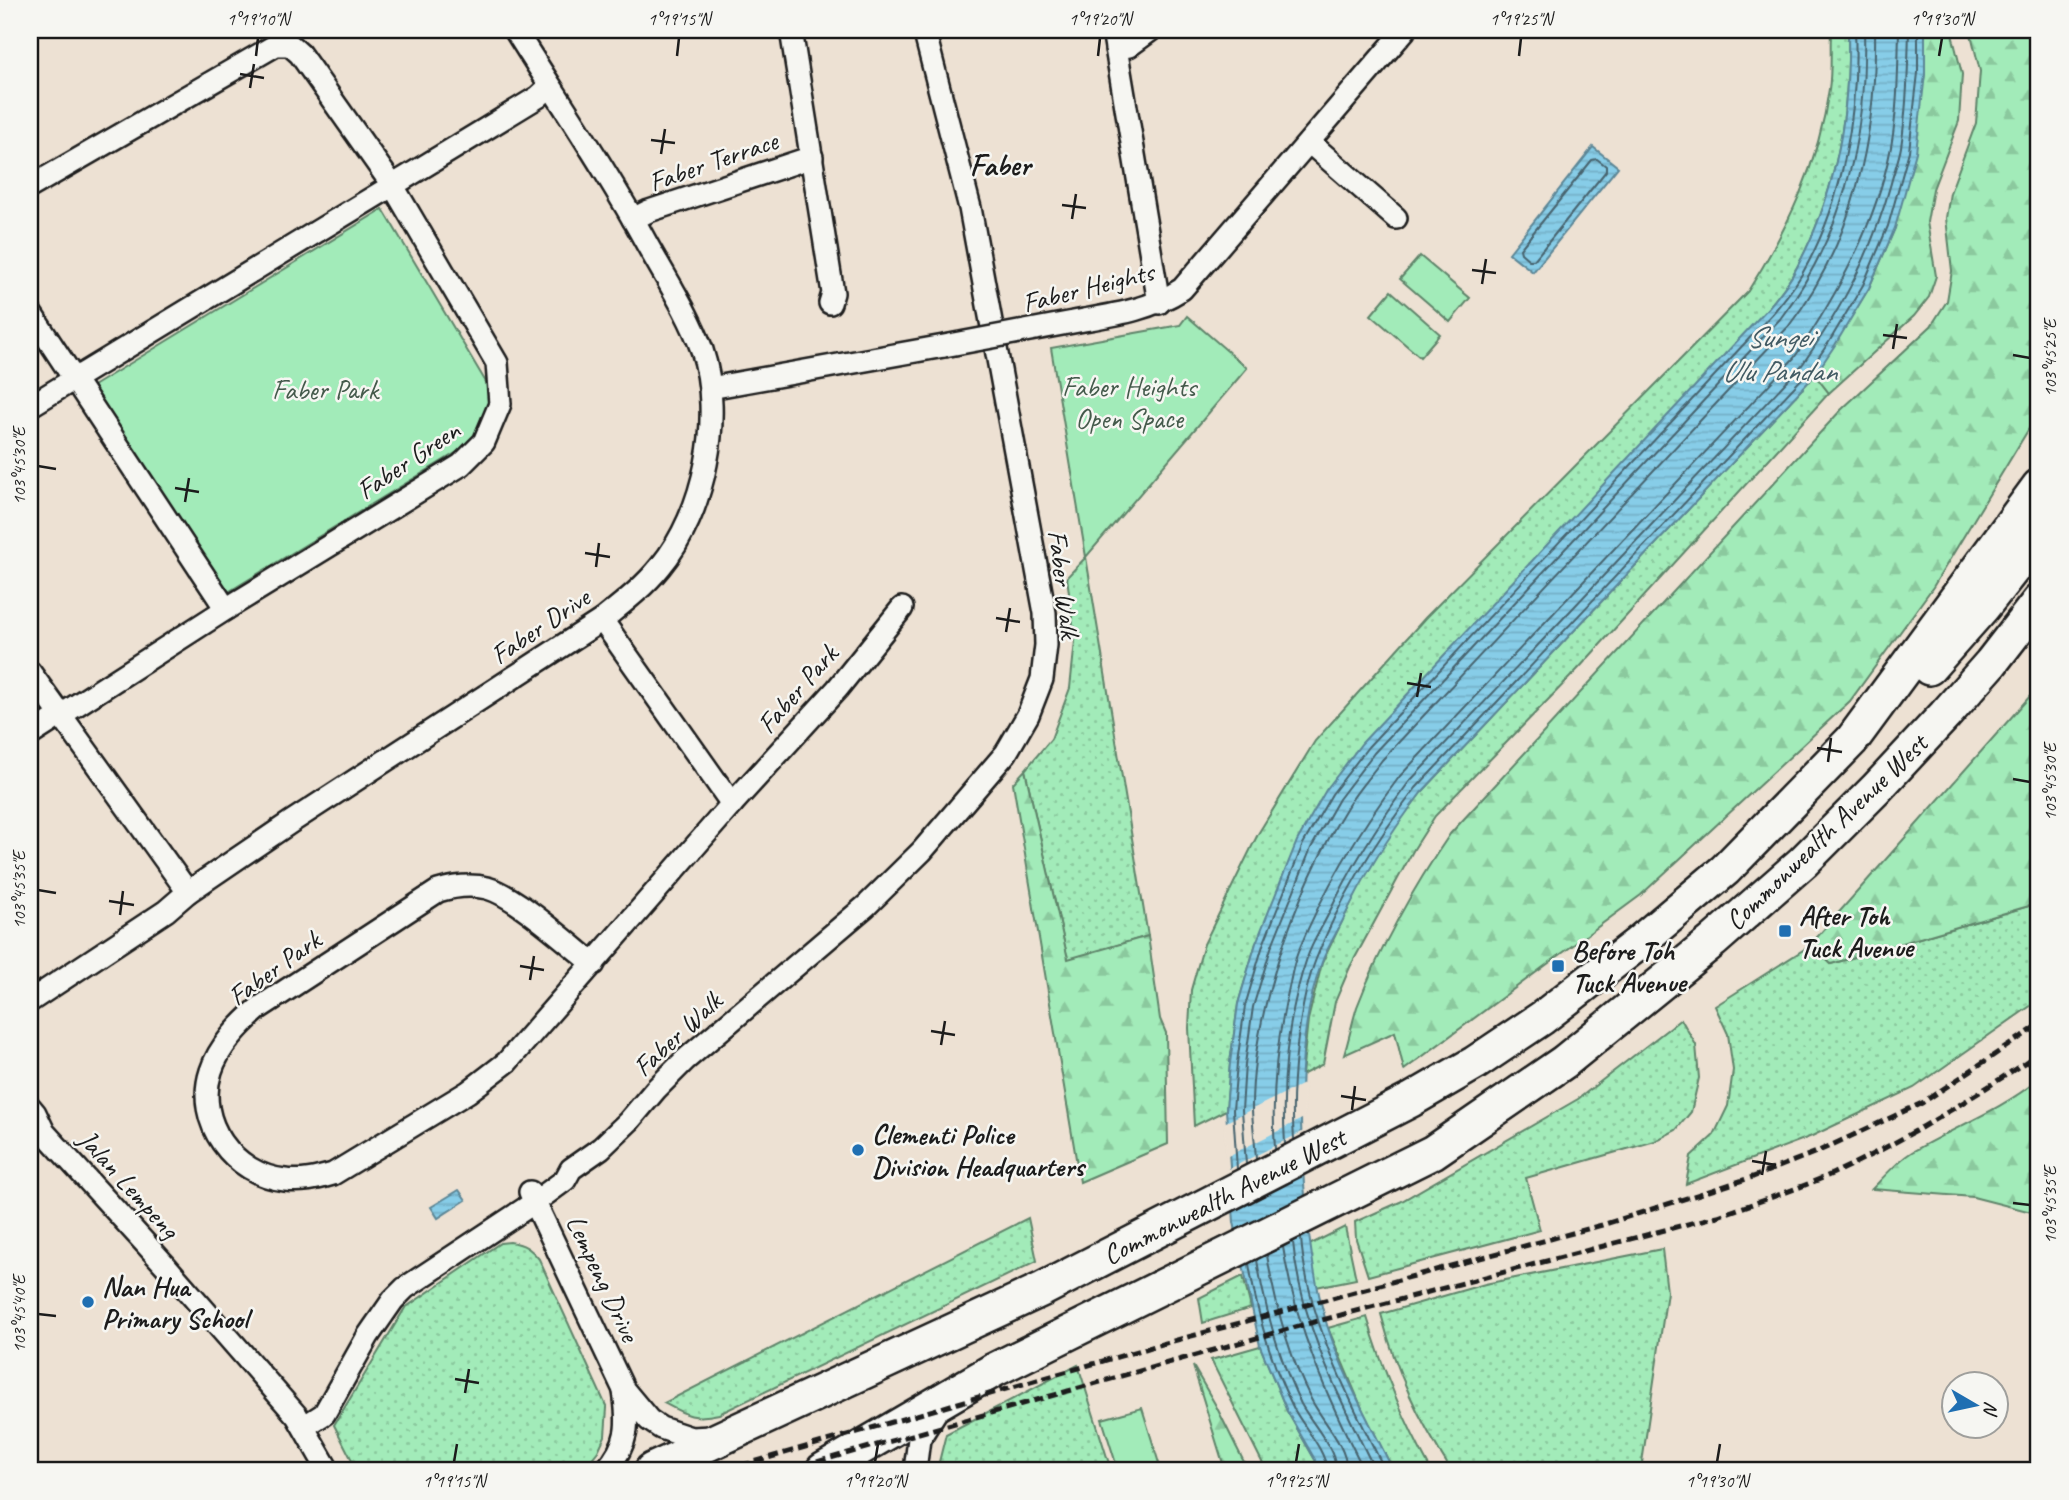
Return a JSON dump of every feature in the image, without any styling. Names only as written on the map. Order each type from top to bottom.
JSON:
[{"type":"main road","name":"Commonwealth Avenue West","points":[[652,1470],[1043,1289],[1411,1100],[1475,1063],[1542,1018],[1725,870],[1852,740],[2039,486]]},
{"type":"main road","points":[[1852,740],[1930,667],[1983,607],[2039,536]]},
{"type":"main road","name":"Commonwealth Avenue West","points":[[823,1470],[993,1370],[1433,1152],[1564,1062],[1713,941],[1803,862],[1945,715],[2033,612]]},
{"type":"street","name":"Faber Drive","points":[[30,1001],[166,911],[188,892],[602,620],[639,591],[662,565],[679,538],[696,501],[710,439],[710,388],[702,352],[689,321],[633,219],[572,117],[514,30]]},
{"type":"street","name":"Faber Terrace","points":[[791,30],[834,293],[830,303]]},
{"type":"street","name":"Faber Walk","points":[[301,1421],[324,1414],[368,1336],[393,1300],[532,1196],[565,1180],[571,1169],[601,1147],[685,1060],[866,906],[922,851],[1006,753],[1028,715],[1042,679],[1046,645],[1045,613],[970,208],[925,30]]},
{"type":"street","points":[[1114,39],[1129,46],[1151,30]]},
{"type":"street","name":"Faber Heights","points":[[710,388],[1135,311],[1159,303],[1182,289],[1202,268],[1405,30]]},
{"type":"street","points":[[1114,39],[1159,303]]},
{"type":"street","name":"Faber Green","points":[[30,187],[276,45],[290,45],[300,54],[393,186],[497,363],[500,404],[484,442],[461,465],[226,609],[30,735]]},
{"type":"street","points":[[30,406],[538,97],[550,86]]},
{"type":"street","points":[[1309,142],[1396,218]]},
{"type":"street","name":"Faber Terrace","points":[[633,219],[649,211],[812,157]]},
{"type":"street","points":[[30,312],[226,609]]},
{"type":"street","name":"Faber Park","points":[[594,964],[508,898],[489,888],[457,886],[438,891],[259,1008],[239,1026],[211,1072],[208,1100],[218,1137],[231,1154],[268,1177],[310,1181],[333,1174],[468,1092],[507,1062],[594,964],[732,804],[837,689],[902,608]]},
{"type":"street","points":[[602,620],[732,804]]},
{"type":"street","points":[[30,672],[188,892]]},
{"type":"street","name":"Jalan Lempeng","points":[[30,1107],[35,1113],[37,1128],[165,1265],[301,1421],[328,1470]]},
{"type":"street","name":"Lempeng Drive","points":[[532,1196],[624,1390],[649,1420],[661,1428],[691,1438],[708,1438],[734,1432]]},
{"type":"street","name":"Lempeng Drive","points":[[606,1470],[625,1441],[628,1419],[624,1390]]},
{"type":"street","points":[[915,1470],[919,1438],[943,1399]]},
{"type":"green space","points":[[1831,30],[1848,30],[1843,122],[1822,212],[1793,274],[1776,299],[1256,943],[1238,1004],[1226,1110],[1194,1126],[1189,1028],[1191,990],[1204,944],[1258,834],[1315,741],[1425,618],[1748,291],[1789,219],[1810,169],[1829,89]]},
{"type":"green space","points":[[1925,30],[1951,30],[1962,74],[1959,121],[1933,189],[1927,222],[1936,276],[1929,297],[1914,316],[1829,393],[1815,375],[1869,288],[1895,228],[1925,74]]},
{"type":"green space","points":[[1970,30],[2039,30],[2039,412],[1933,587],[1850,701],[1641,895],[1404,1070],[1395,1032],[1344,1055],[1357,1007],[1387,940],[1450,834],[1841,410],[1931,326],[1947,301],[1952,271],[1946,218],[1950,193],[1976,123],[1980,71]]},
{"type":"green space","name":"Faber Park","points":[[383,209],[496,399],[480,438],[220,597],[93,386]]},
{"type":"green space","points":[[1420,256],[1470,298],[1450,322],[1400,279]]},
{"type":"green space","points":[[1391,291],[1440,334],[1420,357],[1371,315]]},
{"type":"green space","name":"Faber Heights Open Space","points":[[1187,316],[1247,368],[1086,557],[1051,348],[1180,325]]},
{"type":"green space","points":[[1815,375],[1829,393],[1579,668],[1435,816],[1414,849],[1350,967],[1335,1002],[1323,1064],[1302,1075],[1308,1020],[1322,963],[1362,880],[1389,835],[1421,793]]},
{"type":"green space","points":[[1086,557],[1148,936],[1068,960],[1025,770],[1051,739],[1070,688],[1075,641],[1067,577]]},
{"type":"green space","points":[[2039,686],[2039,903],[1831,964],[1811,944]]},
{"type":"green space","points":[[1025,770],[1068,959],[1148,936],[1160,1019],[1166,1033],[1168,1144],[1080,1182],[1013,783]]},
{"type":"green space","points":[[2039,903],[2039,1000],[1914,1088],[1812,1136],[1686,1184],[1691,1156],[1714,1135],[1728,1106],[1733,1070],[1728,1034],[1715,1006],[1811,945],[1831,964]]},
{"type":"green space","points":[[1681,1019],[1696,1045],[1699,1078],[1691,1112],[1676,1130],[1655,1141],[1526,1178],[1540,1230],[1368,1276],[1356,1239],[1355,1222],[1400,1202],[1578,1099]]},
{"type":"green space","points":[[2039,1079],[2039,1214],[1973,1197],[1872,1189],[1912,1152],[1993,1110]]},
{"type":"green space","points":[[1028,1218],[1037,1261],[719,1414],[690,1415],[664,1403]]},
{"type":"green space","points":[[1345,1227],[1356,1279],[1316,1287],[1309,1245]]},
{"type":"green space","points":[[510,1242],[526,1247],[539,1259],[607,1408],[605,1436],[598,1451],[590,1461],[571,1470],[357,1470],[334,1425],[405,1308],[500,1243]]},
{"type":"green space","points":[[1662,1249],[1667,1292],[1641,1470],[1451,1470],[1410,1395],[1381,1314],[1485,1284]]},
{"type":"green space","points":[[1243,1276],[1251,1308],[1203,1323],[1199,1298]]},
{"type":"green space","points":[[1367,1317],[1395,1395],[1431,1470],[1393,1470],[1363,1411],[1328,1328]]},
{"type":"green space","points":[[1260,1346],[1287,1411],[1321,1470],[1266,1470],[1211,1360]]},
{"type":"green space","points":[[1078,1365],[1111,1470],[937,1470],[946,1434]]},
{"type":"green space","points":[[1193,1366],[1215,1404],[1248,1470],[1225,1470]]},
{"type":"green space","points":[[1142,1408],[1161,1470],[1118,1470],[1102,1419]]},
{"type":"water","name":"Sungei Ulu Pandan","points":[[1848,30],[1925,30],[1925,74],[1916,152],[1895,228],[1869,288],[1815,375],[1421,793],[1368,873],[1322,962],[1308,1015],[1301,1101],[1302,1157],[1312,1255],[1322,1307],[1333,1344],[1393,1470],[1321,1470],[1287,1411],[1260,1346],[1234,1222],[1226,1110],[1238,1004],[1256,943],[1297,841],[1326,790],[1362,743],[1768,308],[1790,279],[1822,212],[1838,152],[1846,92]]},
{"type":"water","points":[[1593,147],[1618,167],[1533,272],[1509,253]]},
{"type":"water","points":[[459,1190],[466,1200],[438,1218],[431,1207]]},
{"type":"pier","points":[[1305,1083],[1304,1118],[1226,1157],[1224,1123]]},
{"type":"pier","points":[[1304,1131],[1307,1173],[1230,1213],[1227,1170]]},
{"type":"railway","points":[[726,1470],[1162,1344],[1602,1225],[1753,1177],[1819,1151],[1922,1103],[2039,1025]]},
{"type":"railway","points":[[788,1470],[1299,1326],[1718,1216],[1805,1185],[1887,1147],[1990,1086],[2039,1053]]},
{"type":"place","name":"After Toh Tuck Avenue","points":[[1785,931]]},
{"type":"place","name":"Before Toh Tuck Avenue","points":[[1558,966]]},
{"type":"place","name":"Clementi Police Division Headquarters","points":[[858,1150]]},
{"type":"place","name":"Nan Hua Primary School","points":[[88,1302]]},
{"type":"district","name":"Faber","points":[[1000,165]]}]
